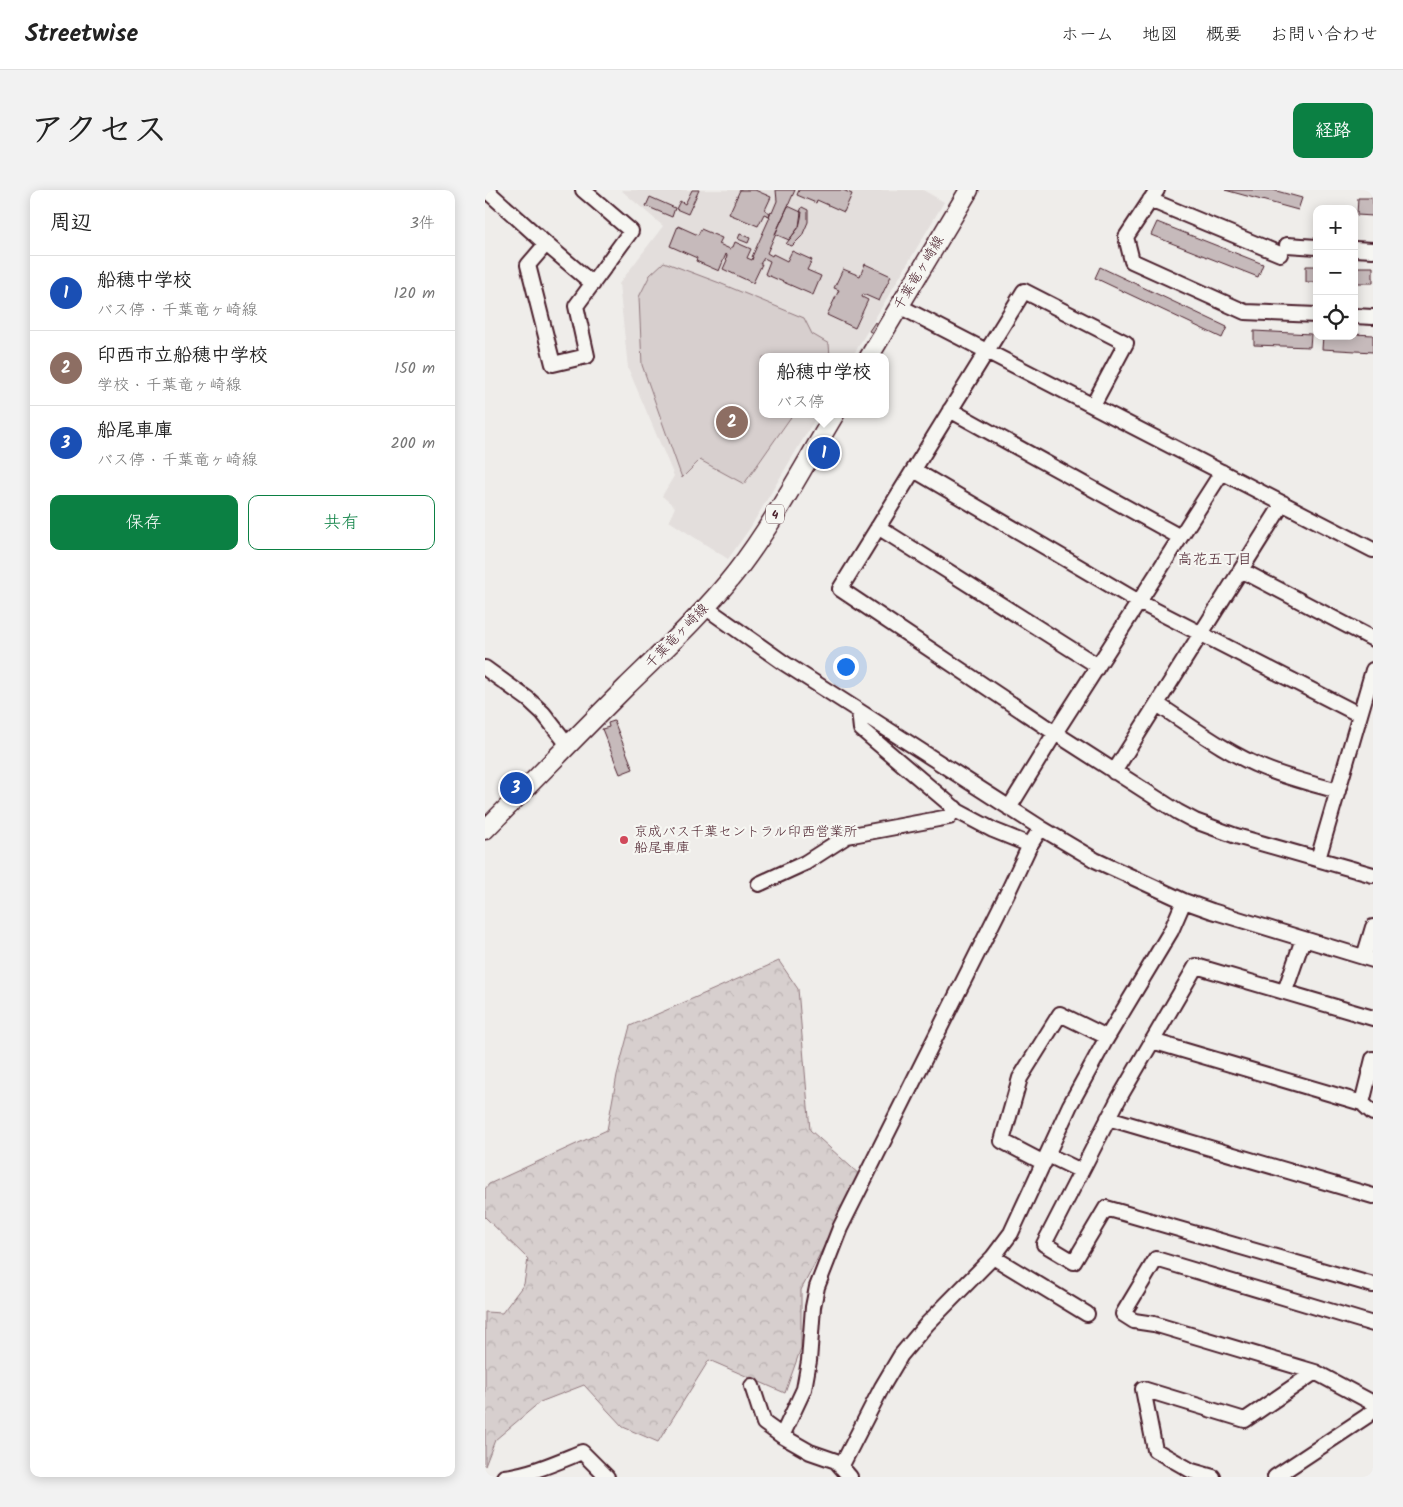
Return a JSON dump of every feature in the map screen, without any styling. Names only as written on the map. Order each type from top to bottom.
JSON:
[{"type":"main road","name":"千葉竜ヶ崎線","points":[[871,353],[969,190]]},
{"type":"main road","name":"千葉竜ヶ崎線","points":[[485,830],[705,607],[736,571],[762,535],[833,418]]},
{"type":"street","points":[[546,244],[528,264],[553,364],[587,356],[576,306],[631,231],[583,190]]},
{"type":"street","points":[[489,191],[546,244],[593,284]]},
{"type":"street","points":[[1313,247],[1283,250],[1153,195],[1126,237],[1132,261],[1245,312],[1313,315]]},
{"type":"street","points":[[1358,249],[1373,250]]},
{"type":"street","points":[[1093,406],[1126,343],[1024,291],[841,589],[1170,808],[1195,821],[1236,836],[1373,876]]},
{"type":"street","points":[[899,306],[1373,550]]},
{"type":"street","points":[[1358,316],[1373,317]]},
{"type":"street","points":[[950,410],[1180,537]]},
{"type":"street","points":[[914,470],[1139,602],[1360,715]]},
{"type":"street","points":[[1009,808],[1222,472]]},
{"type":"street","points":[[1114,772],[1283,503]]},
{"type":"street","points":[[878,527],[1098,666]]},
{"type":"street","points":[[1241,570],[1373,639]]},
{"type":"street","points":[[705,607],[784,663],[1009,808],[1095,860],[1183,901],[1369,959],[1373,927]]},
{"type":"street","points":[[485,668],[528,699],[543,713],[568,745]]},
{"type":"street","points":[[1318,860],[1373,670]]},
{"type":"street","points":[[1157,704],[1222,746],[1253,763],[1289,777],[1338,791]]},
{"type":"street","points":[[859,711],[861,729],[959,812],[993,830],[1030,845]]},
{"type":"street","points":[[759,884],[805,863],[847,836],[949,817],[955,808]]},
{"type":"street","points":[[782,1436],[804,1389],[817,1287],[840,1228],[1030,845],[1041,828]]},
{"type":"street","points":[[752,1386],[764,1423],[810,1452],[836,1461],[846,1472],[882,1387],[901,1355],[927,1324],[993,1257],[1011,1233],[1070,1105],[1107,1037],[1171,931],[1183,901]]},
{"type":"street","points":[[1285,991],[1303,939]]},
{"type":"street","points":[[1373,1018],[1196,966],[1108,1118],[1044,1244],[1074,1262],[1106,1208],[1373,1285]]},
{"type":"street","points":[[1081,1171],[1001,1141],[1021,1078],[1060,1014],[1107,1037]]},
{"type":"street","points":[[1152,1041],[1362,1103],[1373,1113]]},
{"type":"street","points":[[1362,1103],[1373,1059]]},
{"type":"street","points":[[1108,1118],[1373,1196]]},
{"type":"street","points":[[993,1257],[1087,1314]]},
{"type":"street","points":[[1373,1324],[1156,1259],[1123,1314],[1134,1321],[1154,1324],[1315,1372],[1373,1403]]},
{"type":"street","points":[[1213,1477],[1192,1471],[1155,1450],[1143,1389],[1245,1420],[1315,1372]]},
{"type":"street","points":[[1275,1477],[1367,1416],[1373,1410]]},
{"type":"street","points":[[504,1477],[545,1467],[582,1452],[607,1477]]},
{"type":"shaded area","points":[[621,190],[923,190],[944,202],[854,353],[759,353],[759,418],[816,418],[750,528],[728,559],[669,521],[675,507],[662,496],[674,476],[628,368],[619,284],[663,226]]},
{"type":"green space","points":[[664,262],[717,282],[804,318],[812,334],[829,344],[830,353],[759,353],[759,418],[790,418],[744,484],[700,460],[682,478],[642,365],[639,297],[650,275]]},
{"type":"green space","points":[[779,961],[798,989],[810,1130],[861,1176],[801,1290],[801,1348],[785,1393],[709,1360],[658,1442],[623,1427],[584,1385],[540,1402],[495,1440],[485,1466],[485,1312],[502,1313],[524,1284],[528,1259],[485,1217],[485,1189],[489,1184],[607,1130],[617,1075],[630,1026]]},
{"type":"building","points":[[692,190],[699,190],[688,214],[676,209],[680,201],[685,204]]},
{"type":"building","points":[[740,190],[755,190],[771,197],[765,210],[770,213],[769,216],[764,214],[758,226],[729,214]]},
{"type":"building","points":[[776,190],[795,190],[767,253],[787,261],[792,251],[812,260],[807,270],[821,276],[813,295],[765,274],[770,261],[764,258],[753,283],[723,269],[727,260],[726,254],[719,271],[696,261],[697,258],[670,246],[678,226],[698,235],[701,229],[722,238],[719,244],[730,249],[735,242],[751,249],[747,258],[752,260],[769,216],[777,201]]},
{"type":"building","points":[[799,190],[843,190],[852,194],[844,212],[817,200],[816,203],[797,195]]},
{"type":"building","points":[[1225,190],[1273,190],[1302,198],[1298,210]]},
{"type":"building","points":[[650,197],[675,208],[672,217],[646,206]]},
{"type":"building","points":[[1358,198],[1373,198],[1373,216],[1358,215]]},
{"type":"building","points":[[788,206],[801,212],[799,227],[789,240],[775,234]]},
{"type":"building","points":[[802,207],[808,210],[808,222],[802,236],[792,246],[786,244],[799,227]]},
{"type":"building","points":[[1157,222],[1263,264],[1258,277],[1151,235]]},
{"type":"building","points":[[740,234],[750,238],[748,243],[738,239]]},
{"type":"building","points":[[865,264],[891,276],[879,301],[863,294],[862,297],[868,300],[855,328],[827,315],[839,290],[834,288],[843,269],[860,276]]},
{"type":"building","points":[[1306,266],[1313,266],[1313,282],[1306,282]]},
{"type":"building","points":[[1100,267],[1227,327],[1222,338],[1095,278]]},
{"type":"building","points":[[1358,267],[1373,267],[1373,283],[1358,283]]},
{"type":"building","points":[[875,322],[879,324],[873,333],[869,331]]},
{"type":"building","points":[[1254,331],[1311,334],[1310,347],[1254,345]]},
{"type":"building","points":[[1358,334],[1373,335],[1373,352],[1322,349],[1323,340],[1358,340]]},
{"type":"building","points":[[614,721],[633,769],[620,774],[602,729],[609,727],[608,723]]},
{"type":"place","name":"印西市立船穂中学校","points":[[732,422]]},
{"type":"place","name":"船穂中学校","points":[[824,453]]},
{"type":"place","name":"船尾車庫","points":[[516,788]]},
{"type":"place","name":"京成バス千葉セントラル印西営業所 船尾車庫","points":[[624,840]]},
{"type":"district","name":"高花五丁目","points":[[1215,560]]}]
